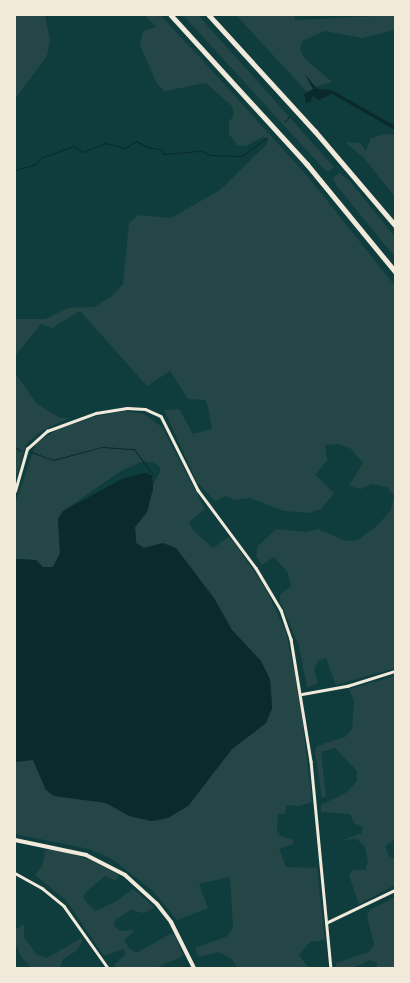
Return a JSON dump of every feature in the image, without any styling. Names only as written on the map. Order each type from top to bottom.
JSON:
[{"type":"highway","points":[[171,15],[312,171],[395,271]]},
{"type":"highway","points":[[209,15],[328,146],[395,225]]},
{"type":"main road","points":[[15,840],[86,855],[125,876],[157,904],[171,922],[194,968]]},
{"type":"street","points":[[15,491],[27,449],[48,431],[96,413],[127,408],[146,409],[161,416],[198,490],[251,561],[281,610],[298,664],[330,968]]},
{"type":"street","points":[[302,694],[347,686],[395,670]]},
{"type":"street","points":[[15,873],[42,888],[64,906],[108,968]]},
{"type":"street","points":[[326,923],[395,890]]},
{"type":"shaded area","points":[[15,15],[45,15],[50,40],[47,56],[15,99]]},
{"type":"shaded area","points":[[144,15],[160,15],[206,64],[309,178],[395,286],[395,668],[336,685],[326,658],[319,660],[314,669],[318,683],[307,688],[299,646],[280,601],[280,594],[291,587],[288,573],[274,557],[262,565],[256,556],[258,546],[276,529],[306,532],[318,529],[346,541],[358,540],[378,525],[391,510],[394,496],[387,487],[371,484],[361,489],[349,486],[363,463],[350,448],[337,444],[325,445],[327,460],[315,475],[334,493],[321,509],[309,513],[284,511],[250,498],[234,500],[226,496],[215,501],[197,482],[164,410],[179,409],[193,434],[212,429],[208,407],[205,400],[188,399],[170,371],[147,386],[80,311],[52,328],[41,324],[15,356],[15,319],[45,319],[68,308],[94,307],[111,297],[123,284],[129,223],[139,215],[171,218],[220,190],[266,145],[268,140],[263,137],[245,146],[237,145],[229,134],[229,122],[234,115],[232,106],[206,83],[165,91],[157,84],[140,45],[143,31],[157,27]]},
{"type":"shaded area","points":[[183,15],[198,15],[334,167],[328,172],[322,167]]},
{"type":"shaded area","points":[[236,15],[295,15],[295,20],[395,15],[395,30],[362,38],[325,31],[302,41],[300,50],[305,59],[332,82],[315,87],[307,76],[313,89],[308,93]]},
{"type":"shaded area","points":[[305,74],[317,89],[332,90],[395,126],[395,130],[332,94],[319,100],[312,96],[311,102],[306,103],[304,94],[313,89]]},
{"type":"shaded area","points":[[386,134],[395,135],[395,197],[364,158],[345,142],[360,143],[366,151],[371,138]]},
{"type":"shaded area","points":[[339,173],[349,180],[395,237],[395,257],[336,185],[333,178]]},
{"type":"shaded area","points":[[15,373],[37,404],[60,418],[70,418],[43,430],[26,444],[15,482]]},
{"type":"shaded area","points":[[125,411],[144,414],[162,427],[205,509],[189,522],[192,529],[213,548],[228,537],[233,541],[265,587],[286,632],[300,700],[312,802],[299,806],[286,805],[285,814],[278,814],[277,830],[281,836],[293,840],[293,844],[279,849],[286,867],[317,868],[325,940],[310,942],[299,955],[308,967],[319,968],[237,968],[231,958],[218,952],[198,957],[195,948],[228,936],[233,928],[230,877],[199,884],[208,908],[177,920],[153,891],[112,859],[89,849],[15,834],[15,762],[19,759],[33,760],[46,790],[106,803],[151,821],[161,820],[188,806],[232,749],[266,723],[272,708],[271,685],[261,661],[232,630],[163,543],[144,548],[136,543],[135,527],[147,512],[154,482],[160,472],[160,467],[153,462],[141,462],[121,471],[63,511],[58,519],[60,553],[53,567],[43,567],[36,560],[15,559],[15,504],[36,443],[58,429],[100,415]]},
{"type":"shaded area","points":[[146,473],[152,476],[153,489],[147,512],[135,527],[136,543],[144,548],[163,543],[176,548],[214,598],[232,630],[261,661],[270,679],[272,708],[266,723],[232,749],[188,806],[168,818],[151,821],[129,816],[106,803],[54,796],[46,790],[33,760],[15,762],[15,559],[36,560],[43,567],[53,567],[60,553],[58,519],[63,511],[124,478]]},
{"type":"shaded area","points":[[395,676],[395,839],[385,846],[389,856],[395,859],[395,885],[359,904],[349,875],[352,870],[365,870],[368,862],[365,847],[357,839],[343,840],[362,833],[363,827],[354,823],[350,814],[321,812],[321,805],[347,792],[357,781],[357,771],[335,748],[321,752],[326,796],[322,798],[315,752],[317,746],[345,737],[352,729],[354,701],[349,689]]},
{"type":"shaded area","points":[[53,849],[88,859],[119,875],[116,881],[105,876],[86,892],[83,898],[95,911],[113,903],[133,889],[153,906],[154,908],[143,913],[131,910],[115,920],[114,926],[121,931],[135,930],[124,940],[129,948],[136,953],[170,934],[175,935],[183,956],[156,968],[115,968],[114,965],[126,954],[123,949],[104,956],[66,900],[35,875],[42,866],[45,851]]},
{"type":"shaded area","points":[[395,897],[395,968],[377,968],[377,963],[370,960],[353,968],[336,968],[336,963],[369,952],[374,944],[367,916],[370,910]]},
{"type":"shaded area","points":[[24,924],[24,937],[37,955],[47,958],[82,938],[82,942],[76,951],[63,959],[60,968],[31,968],[22,958],[15,943],[15,930]]},
{"type":"waterway","points":[[284,122],[290,116]]},
{"type":"waterway","points":[[15,170],[34,165],[43,157],[74,146],[82,152],[106,143],[125,148],[136,141],[147,147],[160,149],[164,154],[201,151],[211,155],[242,156],[267,137]]},
{"type":"waterway","points":[[15,241],[15,247]]},
{"type":"waterway","points":[[15,447],[21,451]]},
{"type":"waterway","points":[[31,452],[53,460],[102,447],[134,449],[152,474],[150,477]]}]
